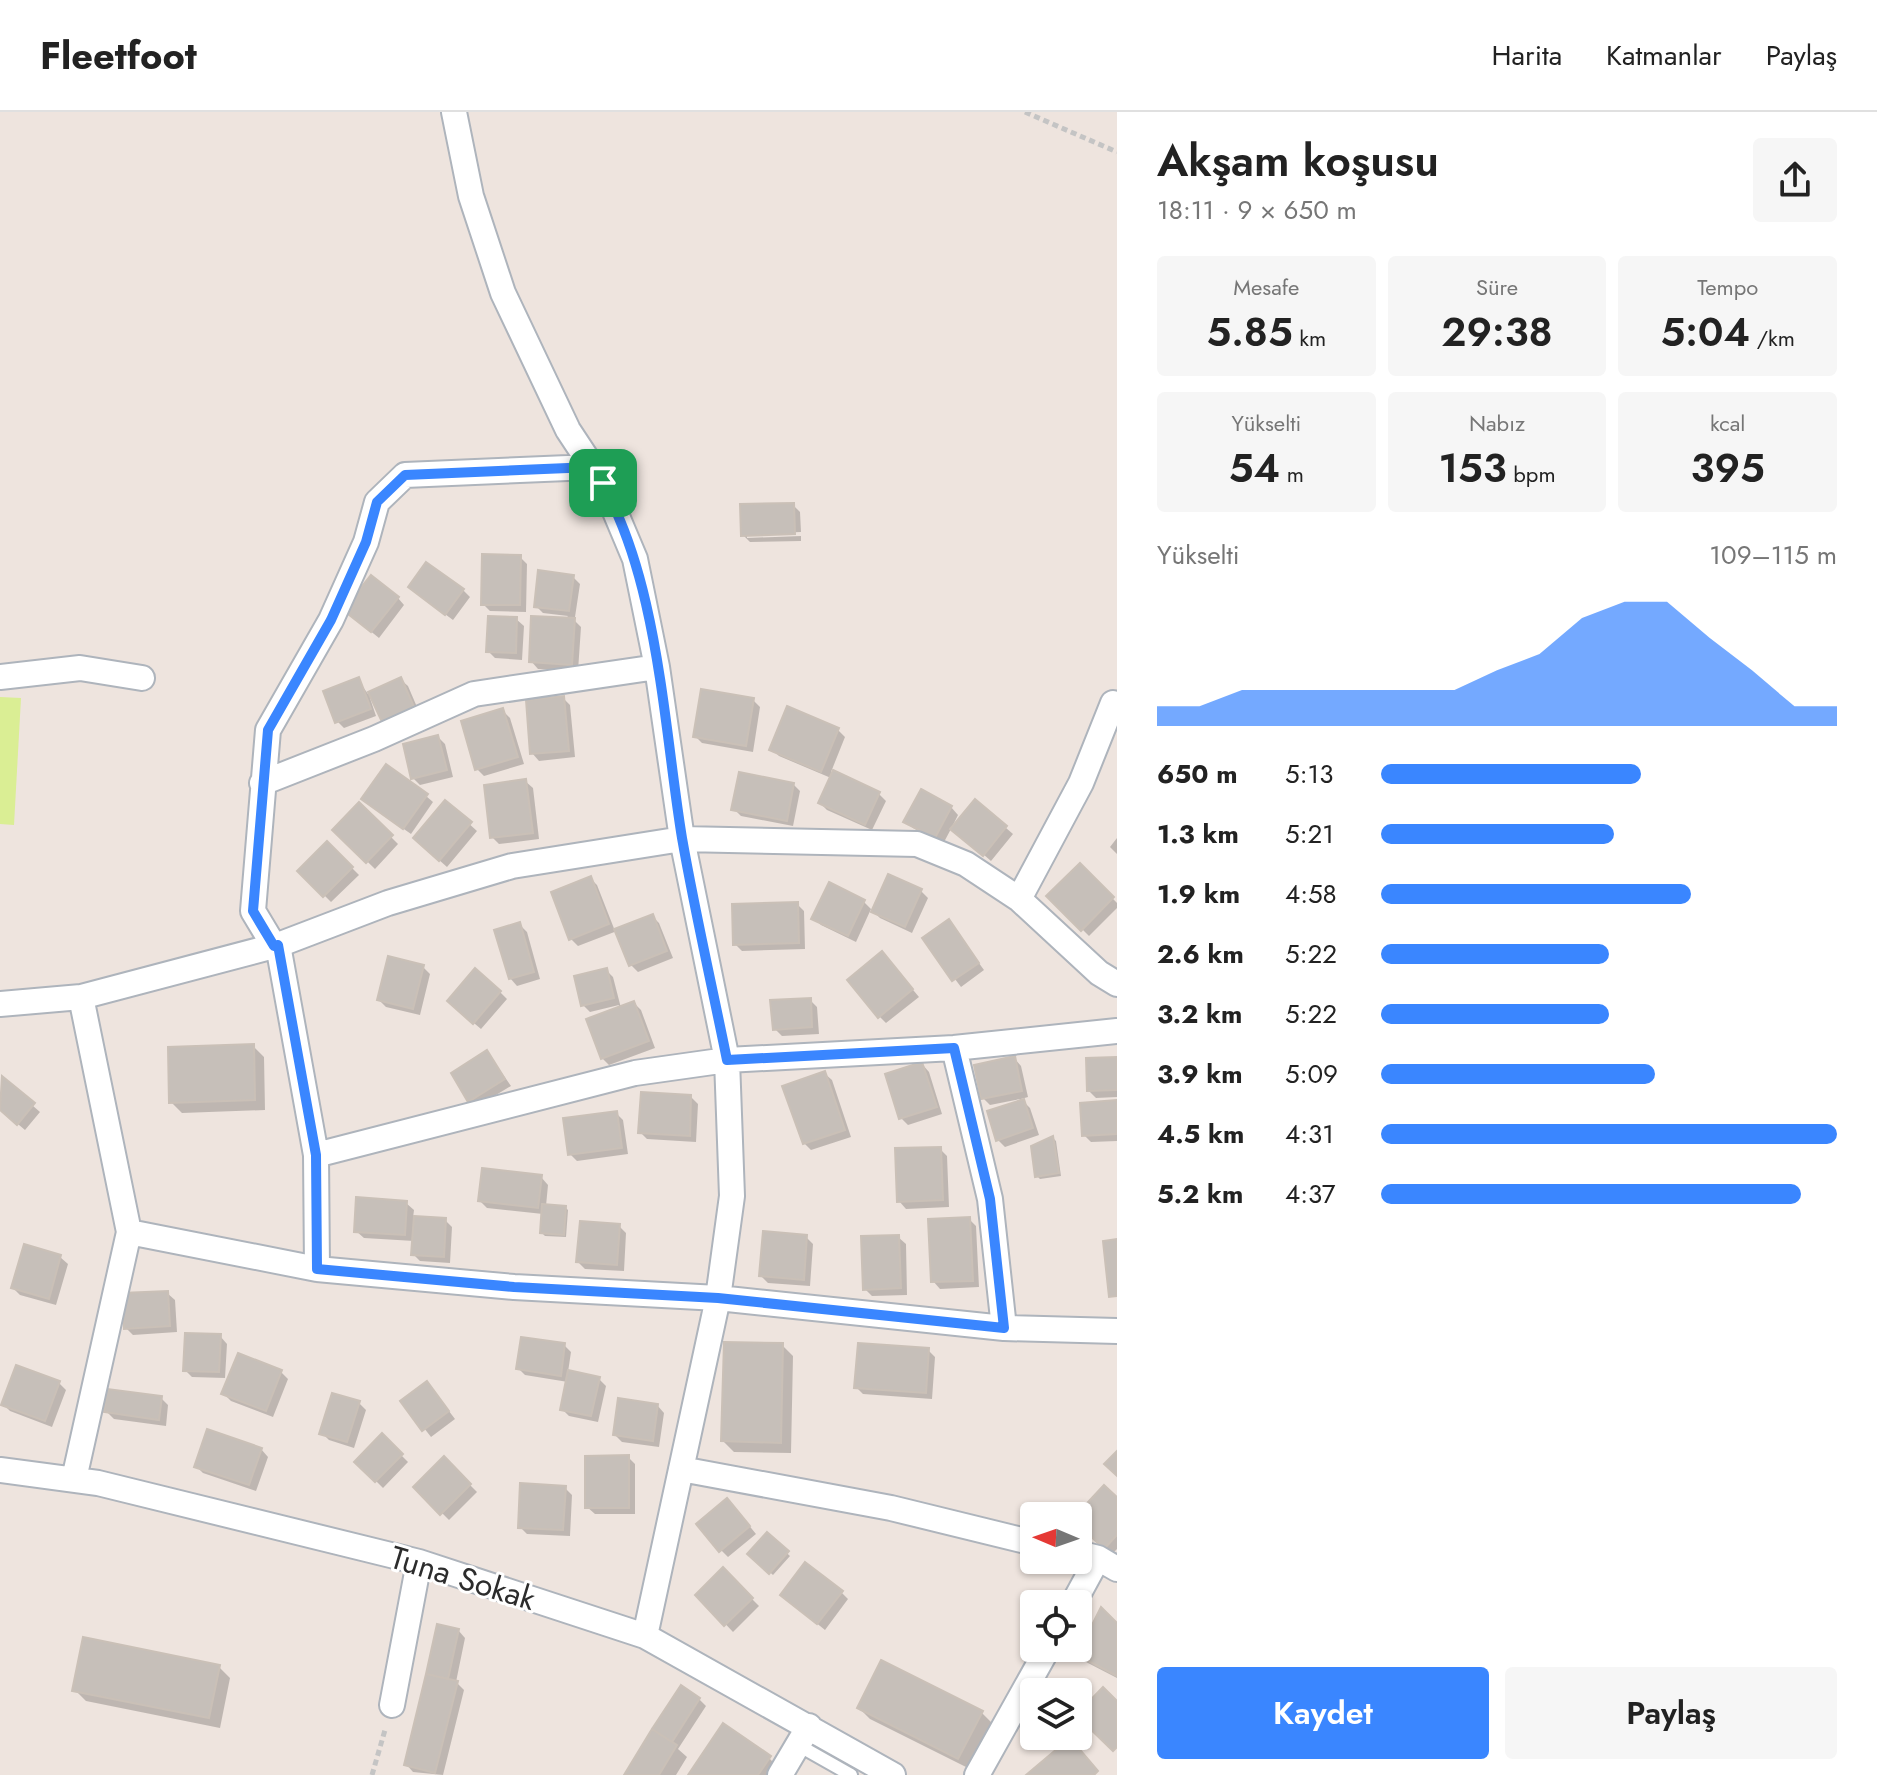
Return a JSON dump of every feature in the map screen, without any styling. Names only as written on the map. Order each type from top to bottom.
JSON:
[{"type":"street","points":[[454,112],[471,196],[503,293],[568,430],[603,483],[635,559],[657,667],[682,839],[727,1060],[732,1196],[718,1298],[645,1636]]},
{"type":"street","points":[[317,1269],[316,1155],[276,945],[253,911],[268,730],[331,620],[366,542],[377,502],[405,475],[592,467]]},
{"type":"street","points":[[262,783],[374,739],[474,694],[657,667]]},
{"type":"street","points":[[0,677],[80,668],[142,678]]},
{"type":"street","points":[[1019,899],[1081,783],[1113,703]]},
{"type":"street","points":[[0,1004],[81,997],[276,945],[388,903],[512,866],[682,839],[917,844],[966,864],[1019,899],[1099,973],[1117,984]]},
{"type":"street","points":[[74,1479],[129,1232],[81,997]]},
{"type":"street","points":[[316,1155],[635,1073],[727,1060],[954,1048],[1117,1031]]},
{"type":"street","points":[[954,1048],[990,1199],[1004,1328]]},
{"type":"street","points":[[129,1232],[317,1269],[514,1287],[718,1298],[1004,1328],[1117,1331]]},
{"type":"street","points":[[681,1469],[891,1508],[1020,1540]]},
{"type":"street","name":"Tuna Sokak","points":[[0,1470],[113,1487],[419,1562],[645,1636],[803,1735],[893,1775]]},
{"type":"street","points":[[1081,1590],[1098,1560]]},
{"type":"street","points":[[392,1705],[419,1562]]},
{"type":"street","points":[[977,1775],[1040,1662]]},
{"type":"street","points":[[780,1775],[803,1735]]},
{"type":"lane","points":[[803,1735],[851,1775]]},
{"type":"path","points":[[1025,112],[1117,152]]},
{"type":"path","points":[[372,1775],[392,1705]]},
{"type":"green space","points":[[0,697],[21,698],[14,825],[0,824]]},
{"type":"building","points":[[794,503],[795,534],[741,536],[740,504]]},
{"type":"building","points":[[482,554],[521,555],[520,605],[481,605]]},
{"type":"building","points":[[426,562],[464,589],[445,615],[408,587]]},
{"type":"building","points":[[538,570],[574,575],[569,611],[534,607]]},
{"type":"building","points":[[371,575],[399,597],[371,632],[343,610]]},
{"type":"building","points":[[488,616],[517,617],[516,653],[486,652]]},
{"type":"building","points":[[531,616],[575,618],[572,665],[529,662]]},
{"type":"building","points":[[359,677],[371,709],[335,723],[323,691]]},
{"type":"building","points":[[401,677],[414,707],[382,722],[368,692]]},
{"type":"building","points":[[701,689],[754,698],[746,746],[693,737]]},
{"type":"building","points":[[564,696],[569,751],[530,754],[526,700]]},
{"type":"building","points":[[787,706],[839,728],[821,772],[769,750]]},
{"type":"building","points":[[503,708],[518,757],[475,770],[461,721]]},
{"type":"building","points":[[438,735],[447,770],[411,779],[403,744]]},
{"type":"building","points":[[386,764],[428,794],[403,829],[361,799]]},
{"type":"building","points":[[833,770],[880,792],[865,825],[818,803]]},
{"type":"building","points":[[739,772],[794,783],[787,821],[731,810]]},
{"type":"building","points":[[526,779],[533,833],[490,838],[484,785]]},
{"type":"building","points":[[921,789],[952,806],[935,838],[903,822]]},
{"type":"building","points":[[975,799],[1007,826],[983,856],[950,829]]},
{"type":"building","points":[[445,800],[472,822],[439,861],[413,838]]},
{"type":"building","points":[[359,802],[393,835],[366,863],[332,830]]},
{"type":"building","points":[[327,841],[353,867],[323,897],[297,871]]},
{"type":"building","points":[[1080,863],[1114,897],[1081,931],[1046,896]]},
{"type":"building","points":[[888,874],[922,889],[905,927],[871,912]]},
{"type":"building","points":[[591,876],[609,924],[569,940],[551,892]]},
{"type":"building","points":[[829,882],[865,900],[848,936],[811,919]]},
{"type":"building","points":[[798,902],[799,943],[733,945],[732,904]]},
{"type":"building","points":[[653,914],[667,951],[629,966],[614,929]]},
{"type":"building","points":[[949,919],[979,963],[952,981],[922,938]]},
{"type":"building","points":[[520,922],[534,972],[509,979],[494,930]]},
{"type":"building","points":[[882,951],[913,989],[878,1018],[847,980]]},
{"type":"building","points":[[388,956],[424,965],[413,1009],[377,1000]]},
{"type":"building","points":[[475,968],[501,991],[473,1024],[447,1001]]},
{"type":"building","points":[[607,968],[614,998],[581,1006],[574,976]]},
{"type":"building","points":[[811,998],[812,1027],[773,1030],[770,1000]]},
{"type":"building","points":[[634,1001],[649,1041],[601,1059],[586,1019]]},
{"type":"building","points":[[254,1044],[255,1100],[169,1103],[168,1047]]},
{"type":"building","points":[[487,1050],[505,1079],[468,1102],[451,1073]]},
{"type":"building","points":[[1015,1056],[1022,1091],[981,1099],[974,1065]]},
{"type":"building","points":[[1117,1057],[1117,1090],[1087,1091],[1086,1058]]},
{"type":"building","points":[[922,1062],[937,1107],[899,1119],[885,1074]]},
{"type":"building","points":[[825,1071],[845,1130],[803,1144],[782,1086]]},
{"type":"building","points":[[2,1076],[35,1103],[17,1125],[0,1110]]},
{"type":"building","points":[[641,1092],[691,1095],[690,1136],[638,1133]]},
{"type":"building","points":[[1024,1099],[1033,1128],[996,1141],[987,1111]]},
{"type":"building","points":[[1117,1100],[1117,1134],[1082,1136],[1080,1103]]},
{"type":"building","points":[[617,1111],[622,1148],[568,1155],[563,1118]]},
{"type":"building","points":[[1053,1136],[1059,1173],[1035,1177],[1031,1146]]},
{"type":"building","points":[[941,1147],[943,1200],[897,1202],[895,1148]]},
{"type":"building","points":[[482,1168],[542,1175],[538,1208],[478,1201]]},
{"type":"building","points":[[356,1197],[407,1201],[405,1235],[354,1232]]},
{"type":"building","points":[[542,1204],[566,1206],[564,1235],[540,1233]]},
{"type":"building","points":[[414,1216],[446,1218],[444,1257],[411,1255]]},
{"type":"building","points":[[970,1217],[973,1281],[931,1282],[928,1219]]},
{"type":"building","points":[[580,1221],[620,1224],[617,1265],[576,1262]]},
{"type":"building","points":[[763,1231],[807,1235],[804,1280],[759,1276]]},
{"type":"building","points":[[899,1235],[901,1288],[863,1290],[861,1236]]},
{"type":"building","points":[[1117,1239],[1117,1296],[1109,1297],[1103,1241]]},
{"type":"building","points":[[24,1244],[61,1255],[49,1299],[11,1288]]},
{"type":"building","points":[[168,1291],[170,1326],[124,1329],[122,1293]]},
{"type":"building","points":[[185,1333],[221,1334],[219,1372],[183,1371]]},
{"type":"building","points":[[521,1337],[565,1343],[561,1376],[516,1369]]},
{"type":"building","points":[[724,1342],[783,1343],[781,1443],[721,1441]]},
{"type":"building","points":[[858,1343],[929,1348],[926,1393],[854,1388]]},
{"type":"building","points":[[238,1353],[282,1370],[266,1411],[221,1394]]},
{"type":"building","points":[[16,1365],[60,1381],[45,1421],[1,1405]]},
{"type":"building","points":[[568,1370],[600,1377],[591,1416],[560,1410]]},
{"type":"building","points":[[427,1381],[449,1411],[422,1431],[400,1401]]},
{"type":"building","points":[[107,1389],[162,1396],[159,1420],[104,1412]]},
{"type":"building","points":[[332,1393],[360,1401],[347,1442],[319,1434]]},
{"type":"building","points":[[618,1398],[658,1404],[653,1441],[613,1435]]},
{"type":"building","points":[[207,1429],[262,1448],[249,1485],[194,1467]]},
{"type":"building","points":[[382,1433],[403,1454],[375,1482],[354,1462]]},
{"type":"building","points":[[1117,1451],[1117,1476],[1104,1464]]},
{"type":"building","points":[[629,1455],[629,1508],[585,1508],[585,1456]]},
{"type":"building","points":[[444,1456],[471,1484],[440,1515],[413,1487]]},
{"type":"building","points":[[520,1483],[566,1486],[563,1530],[518,1528]]},
{"type":"building","points":[[1104,1485],[1117,1497],[1117,1535],[1104,1549],[1092,1537],[1092,1502],[1088,1502]]},
{"type":"building","points":[[727,1498],[750,1526],[719,1552],[696,1524]]},
{"type":"building","points":[[767,1532],[789,1551],[769,1574],[747,1554]]},
{"type":"building","points":[[805,1562],[843,1591],[817,1624],[780,1595]]},
{"type":"building","points":[[723,1567],[753,1598],[724,1626],[695,1595]]},
{"type":"building","points":[[1101,1607],[1117,1623],[1117,1676],[1090,1662],[1092,1625]]},
{"type":"building","points":[[437,1624],[459,1629],[448,1679],[426,1674]]},
{"type":"building","points":[[83,1637],[220,1665],[209,1718],[72,1691]]},
{"type":"building","points":[[881,1660],[983,1711],[958,1759],[857,1708]]},
{"type":"building","points":[[426,1674],[458,1681],[435,1773],[404,1765]]},
{"type":"building","points":[[681,1685],[700,1698],[672,1742],[652,1729]]},
{"type":"building","points":[[1103,1687],[1117,1701],[1117,1747],[1113,1751],[1092,1731],[1092,1698]]},
{"type":"building","points":[[723,1723],[771,1756],[758,1775],[688,1775]]},
{"type":"building","points":[[652,1729],[677,1745],[659,1775],[624,1775]]},
{"type":"building","points":[[1056,1750],[1080,1750],[1098,1771],[1094,1775],[1026,1775]]},
{"type":"route","points":[[592,467],[603,483],[635,559],[657,667],[682,839],[727,1060],[954,1048],[990,1199],[1004,1328],[718,1298],[514,1287],[317,1269],[316,1155],[278,945],[274,946],[253,911],[268,730],[331,620],[366,542],[377,502],[405,475],[592,467]]}]
